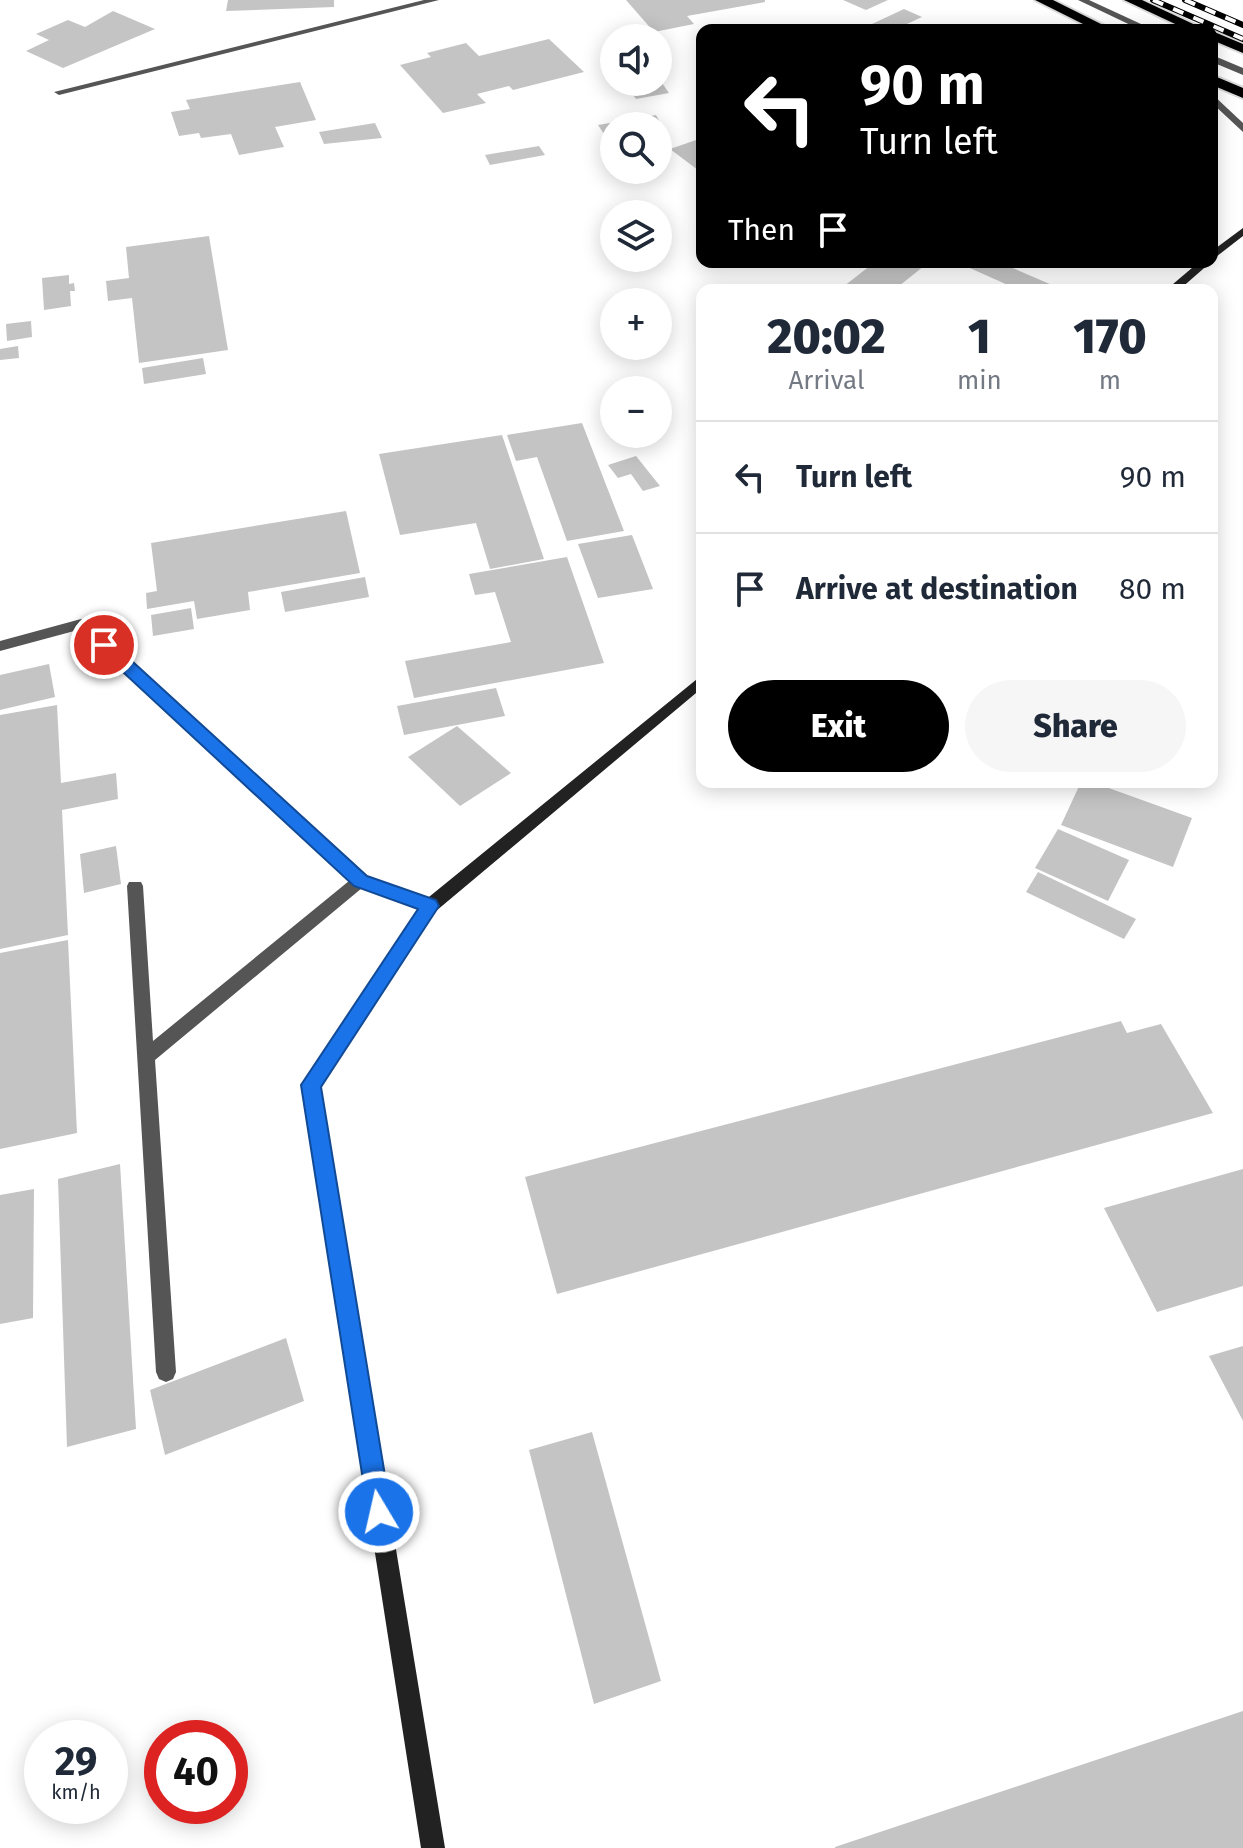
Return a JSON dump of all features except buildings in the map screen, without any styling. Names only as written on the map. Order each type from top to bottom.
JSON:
[{"type":"highway","points":[[1042,0],[1093,24]]},
{"type":"highway","points":[[1131,0],[1185,24]]},
{"type":"highway","points":[[1218,38],[1243,49]]},
{"type":"highway","points":[[1218,82],[1243,94]]},
{"type":"street","points":[[59,92],[435,0]]},
{"type":"street","points":[[1082,0],[1136,24]]},
{"type":"street","points":[[1218,61],[1243,72]]},
{"type":"street","points":[[1218,103],[1243,129]]},
{"type":"street","points":[[1218,252],[1243,231]]},
{"type":"street","points":[[1179,284],[1199,268]]},
{"type":"street","points":[[0,646],[81,624],[360,881],[430,906]]},
{"type":"street","points":[[433,1848],[311,1085],[430,906],[696,685]]},
{"type":"street","points":[[147,1056],[360,881]]},
{"type":"street","points":[[135,886],[166,1372]]},
{"type":"railway","points":[[1153,0],[1208,24]]},
{"type":"railway","points":[[1185,0],[1243,25]]},
{"type":"railway","points":[[1218,28],[1243,39]]},
{"type":"route","points":[[104,645],[360,881],[430,906],[311,1085],[379,1512]]}]
